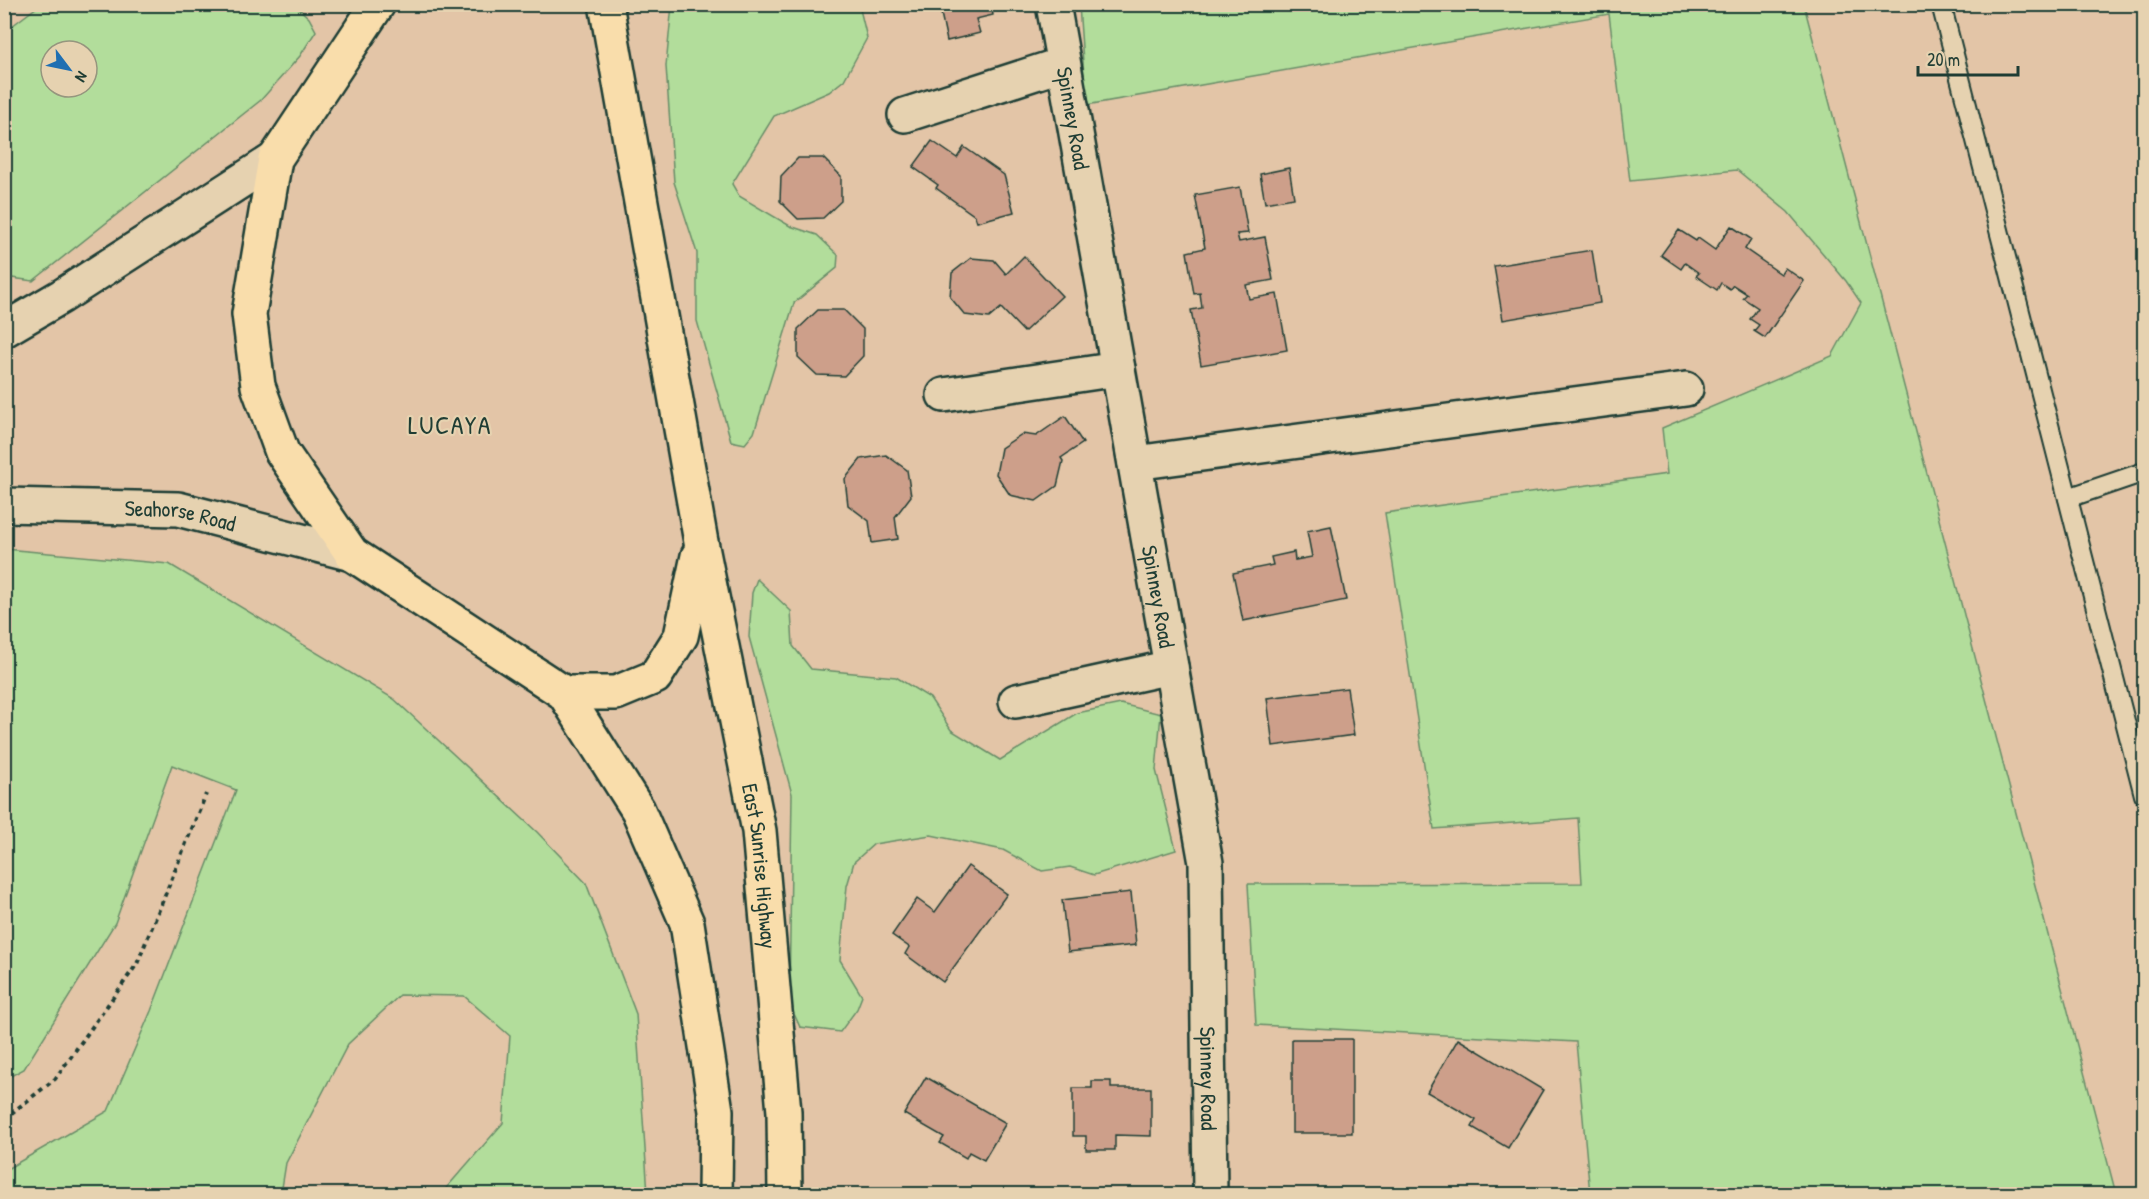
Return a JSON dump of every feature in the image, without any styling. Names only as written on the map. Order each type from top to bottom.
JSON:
[{"type":"main road","points":[[378,4],[275,159],[249,314],[258,386],[282,452],[352,554],[564,693],[638,810],[687,923],[716,1110],[715,1194]]},
{"type":"main road","name":"East Sunrise Highway","points":[[603,9],[701,542],[759,831],[784,1112],[785,1194]]},
{"type":"main road","points":[[564,693],[616,693],[655,677],[681,636],[701,542]]},
{"type":"street","name":"Spinney Road","points":[[1053,4],[1206,863],[1210,1194]]},
{"type":"street","points":[[905,115],[1063,64]]},
{"type":"street","points":[[4,330],[62,296],[275,159]]},
{"type":"street","points":[[945,395],[1118,369]]},
{"type":"street","points":[[1135,463],[1686,388]]},
{"type":"street","name":"Seahorse Road","points":[[4,505],[178,509],[352,554]]},
{"type":"street","points":[[1016,701],[1171,667]]},
{"type":"lane","points":[[1941,4],[2145,795]]},
{"type":"lane","points":[[2068,498],[2145,472]]},
{"type":"path","points":[[4,1119],[54,1079],[137,964],[206,794]]},
{"type":"green space","points":[[41,4],[295,5],[309,18],[316,31],[300,56],[261,100],[33,281],[5,277],[4,32]]},
{"type":"green space","points":[[672,5],[859,5],[867,38],[844,80],[829,92],[774,116],[732,184],[739,196],[790,226],[817,235],[838,255],[837,268],[794,303],[754,433],[745,444],[731,441],[697,321],[697,253],[674,182],[666,66]]},
{"type":"green space","points":[[1079,5],[1804,5],[2116,1194],[1590,1194],[1576,1042],[1256,1025],[1248,884],[1582,883],[1578,818],[1434,829],[1385,513],[1667,474],[1662,428],[1832,356],[1861,303],[1846,281],[1788,212],[1737,170],[1630,181],[1609,14],[1086,105]]},
{"type":"green space","points":[[5,549],[169,564],[394,699],[537,832],[586,883],[636,1014],[648,1194],[441,1194],[503,1123],[510,1036],[464,996],[400,995],[348,1044],[286,1163],[281,1194],[5,1194],[5,1170],[108,1111],[151,1011],[236,790],[172,765],[115,923],[24,1069],[5,1079]]},
{"type":"green space","points":[[757,579],[791,611],[793,646],[811,669],[896,677],[930,698],[951,730],[1000,760],[1077,713],[1121,704],[1161,714],[1156,770],[1176,850],[1094,875],[1070,867],[1042,871],[1003,850],[931,835],[874,844],[854,862],[847,886],[840,960],[862,996],[857,1009],[840,1032],[800,1027],[789,1003],[792,794],[749,637],[752,593]]},
{"type":"building","points":[[939,4],[991,4],[993,15],[976,19],[980,33],[947,41]]},
{"type":"building","points":[[932,141],[957,158],[964,147],[1004,175],[1014,212],[977,222],[975,216],[936,188],[938,185],[913,167]]},
{"type":"building","points":[[798,158],[823,158],[841,176],[841,201],[823,218],[798,219],[780,201],[781,176]]},
{"type":"building","points":[[1289,168],[1294,198],[1265,203],[1260,174]]},
{"type":"building","points":[[1240,187],[1248,233],[1237,234],[1239,242],[1265,237],[1273,280],[1246,285],[1249,299],[1277,294],[1287,350],[1201,365],[1191,310],[1202,308],[1200,293],[1194,294],[1187,252],[1205,248],[1195,195]]},
{"type":"building","points":[[1731,226],[1751,239],[1745,249],[1781,274],[1785,268],[1804,281],[1765,338],[1754,331],[1759,325],[1750,319],[1758,308],[1743,298],[1747,294],[1733,285],[1730,289],[1721,283],[1717,290],[1696,276],[1699,273],[1685,263],[1681,269],[1661,255],[1679,230],[1696,241],[1698,238],[1715,250]]},
{"type":"building","points":[[1592,250],[1600,303],[1503,320],[1494,266]]},
{"type":"building","points":[[1024,256],[1062,296],[1024,332],[1001,308],[989,318],[965,315],[950,297],[952,273],[971,258],[994,260],[1006,274]]},
{"type":"building","points":[[818,310],[844,310],[863,329],[863,356],[844,376],[817,375],[798,357],[798,329]]},
{"type":"building","points":[[1065,416],[1083,443],[1061,458],[1063,461],[1057,486],[1036,501],[1010,495],[996,474],[1001,448],[1022,434],[1036,436]]},
{"type":"building","points":[[886,455],[907,470],[911,496],[895,517],[898,539],[872,543],[869,521],[848,505],[845,479],[861,459]]},
{"type":"building","points":[[1331,526],[1346,600],[1243,621],[1233,573],[1273,565],[1271,557],[1294,552],[1295,560],[1312,557],[1307,531]]},
{"type":"building","points":[[1347,688],[1354,735],[1273,746],[1267,698]]},
{"type":"building","points":[[968,866],[1007,894],[943,982],[905,954],[909,947],[892,935],[917,899],[935,912]]},
{"type":"building","points":[[1131,892],[1136,945],[1068,952],[1062,900]]},
{"type":"building","points":[[1292,1039],[1352,1039],[1352,1133],[1292,1133]]},
{"type":"building","points":[[1458,1039],[1543,1090],[1508,1148],[1472,1127],[1476,1120],[1427,1092]]},
{"type":"building","points":[[926,1077],[1006,1123],[984,1160],[969,1152],[966,1158],[940,1143],[944,1137],[904,1114]]},
{"type":"building","points":[[1092,1081],[1111,1081],[1111,1088],[1151,1088],[1151,1136],[1115,1135],[1115,1150],[1086,1150],[1086,1136],[1073,1136],[1073,1088],[1092,1088]]},
{"type":"district","name":"LUCAYA","points":[[450,424]]}]
